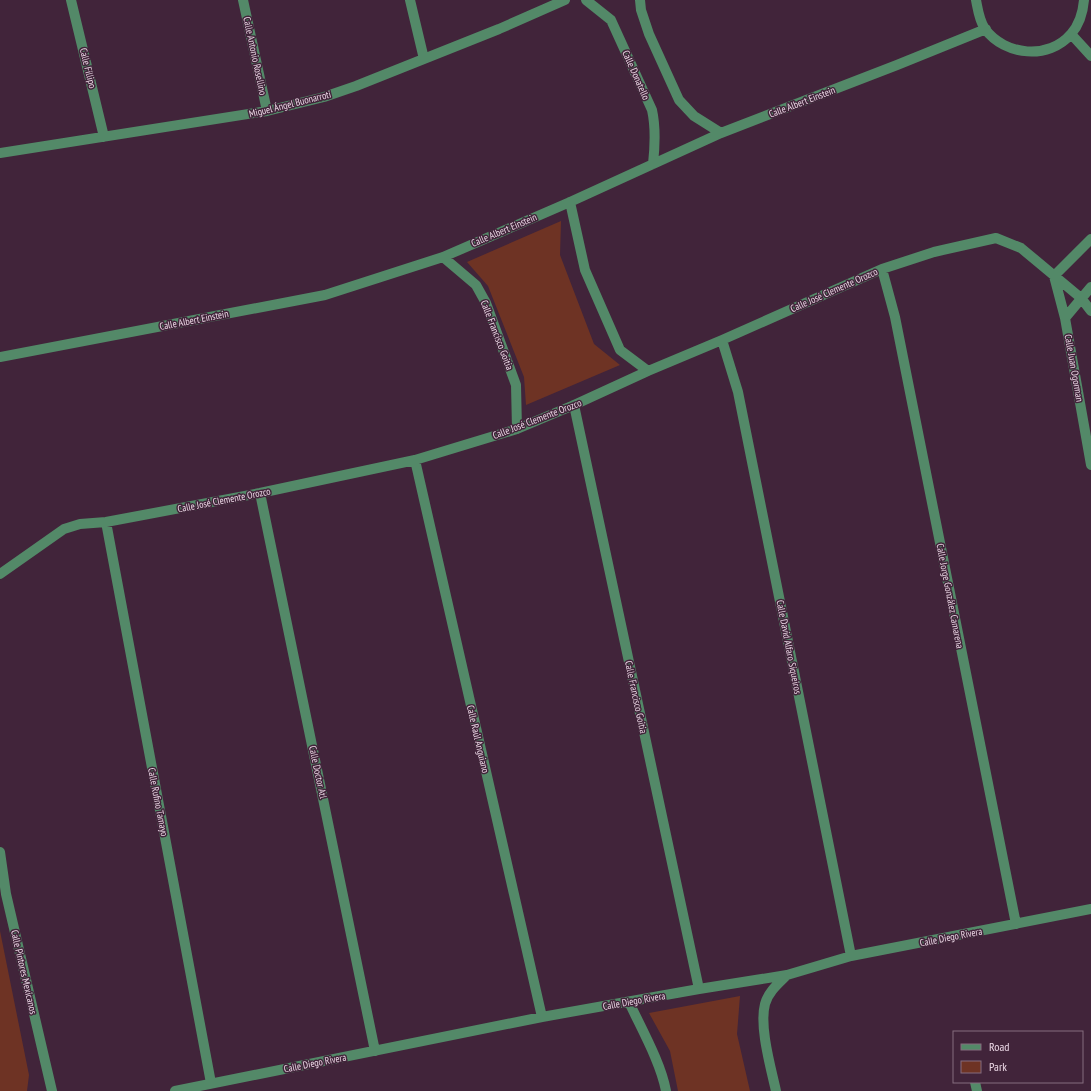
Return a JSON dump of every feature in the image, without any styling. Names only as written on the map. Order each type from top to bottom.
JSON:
[{"type":"street","name":"Calle Fillipo","points":[[71,0],[104,137]]},
{"type":"street","name":"Calle Antonio Rosellino","points":[[244,0],[267,111]]},
{"type":"street","points":[[410,0],[424,59]]},
{"type":"street","name":"Miguel Ángel Buonarroti","points":[[0,153],[267,111],[324,96],[356,86],[424,59],[499,29],[565,0]]},
{"type":"street","name":"Calle Donatello","points":[[586,0],[611,20],[652,110],[655,142],[653,164]]},
{"type":"street","points":[[640,0],[641,10],[649,34],[680,100],[694,116],[721,133]]},
{"type":"street","points":[[976,0],[978,14],[986,29],[999,43],[1018,51],[1037,52],[1056,46],[1071,34],[1080,19],[1084,0]]},
{"type":"street","name":"Calle Albert Einstein","points":[[0,357],[326,295],[443,257],[570,202],[721,133],[986,29]]},
{"type":"street","points":[[1071,34],[1091,56]]},
{"type":"street","points":[[570,202],[585,270],[620,350],[648,371]]},
{"type":"street","name":"Calle José Clemente Orozco","points":[[0,574],[64,529],[80,524],[106,522],[260,493],[415,460],[516,429],[574,405],[648,371],[882,269],[934,252],[996,238],[1021,248],[1081,298],[1091,311]]},
{"type":"street","points":[[1054,276],[1091,239]]},
{"type":"street","name":"Calle Francisco Goitia","points":[[443,257],[476,285],[486,302],[516,385],[516,429]]},
{"type":"street","name":"Calle Jorge González Camarena","points":[[882,269],[895,317],[1016,924]]},
{"type":"street","name":"Calle Juan Ogorman","points":[[1054,276],[1065,318],[1088,436],[1091,465]]},
{"type":"street","points":[[1065,318],[1091,287]]},
{"type":"street","name":"Calle David Alfaro Siqueiros","points":[[722,340],[738,392],[851,956]]},
{"type":"street","name":"Calle Francisco Goitia","points":[[574,405],[699,989]]},
{"type":"street","name":"Calle Raúl Anguiano","points":[[415,460],[542,1017]]},
{"type":"street","name":"Calle Doctor Atl","points":[[260,493],[375,1051]]},
{"type":"street","name":"Calle Rufino Tamayo","points":[[106,522],[211,1083]]},
{"type":"street","name":"Calle Pintores Mexicanos","points":[[0,852],[3,893],[52,1091]]},
{"type":"street","name":"Calle Diego Rivera","points":[[176,1091],[542,1017],[787,975],[851,956],[1091,909]]},
{"type":"street","points":[[776,1091],[764,1031],[765,1004],[772,990],[787,975]]},
{"type":"street","points":[[629,1002],[647,1039],[664,1082],[666,1091]]},
{"type":"green space","points":[[561,221],[560,255],[594,344],[620,365],[526,405],[524,377],[488,286],[467,262]]},
{"type":"green space","points":[[0,931],[29,1075],[27,1091],[0,1091]]},
{"type":"green space","points":[[740,996],[737,1034],[750,1091],[678,1091],[670,1051],[649,1013]]}]
